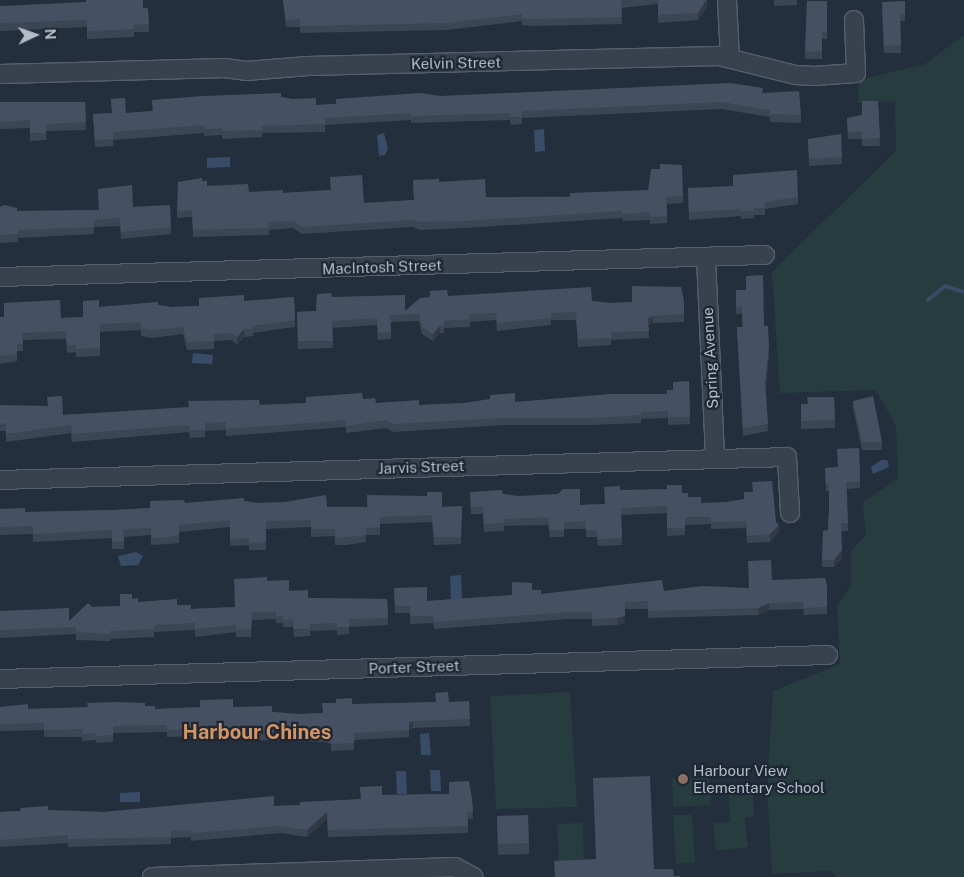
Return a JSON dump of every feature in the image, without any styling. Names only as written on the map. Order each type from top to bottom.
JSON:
[{"type":"street","points":[[727,0],[730,59]]},
{"type":"street","name":"Kelvin Street","points":[[0,74],[225,68],[246,71],[308,66],[709,56],[805,76],[856,73],[854,20]]},
{"type":"street","name":"MacIntosh Street","points":[[0,277],[765,255]]},
{"type":"street","name":"Spring Avenue","points":[[706,258],[715,459]]},
{"type":"street","name":"Jarvis Street","points":[[0,480],[787,457],[790,513]]},
{"type":"street","name":"Porter Street","points":[[0,680],[828,655]]},
{"type":"street","points":[[152,877],[455,867],[474,877]]},
{"type":"green space","points":[[964,35],[964,877],[837,877],[830,871],[772,874],[767,786],[773,691],[840,664],[837,606],[851,586],[851,551],[866,535],[863,502],[898,478],[896,426],[876,390],[780,393],[772,272],[896,151],[895,101],[858,103],[859,80],[925,64]]},
{"type":"green space","points":[[570,692],[577,807],[496,809],[490,696]]},
{"type":"green space","points":[[709,777],[711,805],[673,807],[672,778]]},
{"type":"green space","points":[[728,793],[753,793],[754,817],[745,818],[748,847],[716,851],[713,823],[730,822]]},
{"type":"green space","points":[[673,815],[692,815],[695,863],[676,864]]},
{"type":"green space","points":[[583,823],[584,864],[559,865],[557,824]]},
{"type":"water","points":[[544,129],[545,151],[535,152],[534,130]]},
{"type":"water","points":[[384,133],[388,149],[385,155],[379,156],[377,135]]},
{"type":"water","points":[[230,157],[230,167],[207,168],[207,158]]},
{"type":"water","points":[[193,353],[213,355],[212,364],[192,363]]},
{"type":"water","points":[[881,460],[887,460],[889,467],[873,474],[871,467]]},
{"type":"water","points":[[136,552],[143,556],[138,565],[121,566],[118,556]]},
{"type":"water","points":[[461,575],[462,599],[451,600],[450,576]]},
{"type":"water","points":[[429,733],[431,755],[421,755],[420,734]]},
{"type":"water","points":[[430,770],[440,770],[441,791],[431,791]]},
{"type":"water","points":[[396,771],[406,771],[407,794],[397,794]]},
{"type":"water","points":[[140,792],[140,802],[120,802],[120,793]]},
{"type":"building","points":[[86,0],[143,0],[143,8],[148,8],[149,24],[134,25],[134,29],[87,31],[87,20],[0,23],[0,6],[86,2]]},
{"type":"building","points":[[283,0],[621,0],[622,17],[533,19],[522,18],[522,14],[446,23],[300,26],[300,19],[286,20]]},
{"type":"building","points":[[658,0],[706,0],[698,13],[658,15]]},
{"type":"building","points":[[807,1],[827,1],[827,32],[822,32],[822,51],[805,52]]},
{"type":"building","points":[[905,1],[905,14],[900,14],[901,45],[884,46],[882,2]]},
{"type":"building","points":[[730,83],[763,88],[762,93],[799,91],[801,115],[770,114],[770,110],[722,102],[522,111],[522,117],[511,117],[510,113],[411,116],[411,113],[325,118],[325,124],[262,126],[262,130],[222,131],[222,128],[204,129],[204,125],[113,132],[113,139],[95,140],[93,114],[112,113],[111,99],[125,98],[126,113],[153,111],[152,100],[203,96],[281,93],[281,97],[292,99],[316,98],[316,105],[336,104],[336,99],[420,93],[441,96]]},
{"type":"building","points":[[862,101],[878,101],[880,138],[862,139],[862,131],[848,132],[847,118],[862,115]]},
{"type":"building","points":[[0,102],[85,102],[86,122],[46,124],[46,133],[30,133],[30,120],[0,122]]},
{"type":"building","points":[[841,134],[842,157],[809,159],[808,139]]},
{"type":"building","points":[[660,164],[682,165],[683,196],[666,197],[667,216],[650,217],[650,212],[623,214],[622,211],[464,221],[420,222],[412,220],[302,227],[293,221],[268,222],[269,228],[193,230],[192,210],[177,211],[178,182],[202,178],[202,181],[207,181],[207,186],[248,184],[249,192],[283,190],[283,193],[331,190],[330,177],[362,175],[364,203],[414,200],[413,180],[439,179],[439,182],[485,179],[486,197],[570,197],[570,193],[648,190],[651,169],[660,169]]},
{"type":"building","points":[[797,170],[798,197],[765,202],[765,208],[753,208],[754,211],[741,211],[741,209],[689,212],[688,188],[733,186],[733,175]]},
{"type":"building","points":[[132,185],[133,207],[170,205],[171,227],[121,232],[120,218],[94,220],[94,227],[18,230],[18,234],[0,235],[0,207],[4,205],[17,208],[17,211],[99,210],[98,189]]},
{"type":"building","points":[[763,275],[764,326],[768,326],[769,346],[765,384],[768,424],[743,428],[737,327],[743,327],[742,306],[736,307],[736,290],[746,290],[746,276]]},
{"type":"building","points":[[632,286],[681,287],[684,314],[648,318],[649,331],[611,332],[611,338],[578,339],[576,312],[551,313],[551,318],[497,323],[496,313],[469,314],[470,319],[444,321],[444,326],[440,326],[433,334],[422,327],[419,314],[390,315],[391,332],[378,333],[377,318],[332,321],[333,341],[298,341],[297,312],[316,311],[317,294],[331,293],[332,297],[405,295],[405,311],[420,298],[430,297],[430,291],[447,290],[448,296],[591,287],[592,301],[609,303],[632,302]]},
{"type":"building","points":[[244,295],[244,301],[294,297],[295,320],[252,326],[253,329],[244,329],[237,337],[232,333],[214,334],[214,341],[187,342],[183,327],[152,330],[141,328],[141,322],[100,324],[100,348],[76,349],[76,345],[67,345],[66,331],[22,333],[23,344],[17,344],[17,354],[0,356],[0,317],[4,317],[4,303],[60,300],[61,318],[83,317],[83,301],[99,300],[99,307],[158,302],[158,305],[171,307],[199,306],[199,298]]},
{"type":"building","points":[[689,381],[690,417],[668,417],[668,411],[641,412],[641,415],[591,418],[504,418],[393,424],[386,420],[346,426],[346,420],[226,429],[226,422],[205,423],[205,430],[190,430],[189,425],[72,434],[71,425],[6,434],[6,423],[0,424],[0,405],[48,406],[47,397],[62,396],[63,415],[189,407],[188,401],[259,400],[260,405],[306,403],[306,397],[362,393],[363,399],[375,398],[376,403],[419,400],[419,405],[463,403],[490,399],[490,395],[515,393],[515,402],[610,394],[667,394],[667,390],[673,390],[673,382]]},
{"type":"building","points":[[873,396],[882,442],[862,442],[853,401]]},
{"type":"building","points":[[807,397],[834,397],[835,420],[801,421],[801,404],[808,404]]},
{"type":"building","points":[[859,448],[860,481],[846,482],[848,523],[841,523],[842,550],[834,560],[822,560],[823,531],[828,530],[829,511],[829,484],[826,484],[825,468],[838,467],[837,449]]},
{"type":"building","points":[[772,481],[776,522],[779,525],[770,534],[747,536],[746,521],[711,522],[711,517],[685,517],[685,528],[667,528],[667,506],[621,508],[622,538],[598,539],[597,530],[586,530],[586,521],[564,522],[564,530],[550,530],[548,517],[504,519],[504,523],[484,524],[483,507],[471,507],[470,492],[502,490],[503,494],[519,496],[558,494],[563,489],[580,489],[580,505],[605,504],[604,487],[620,486],[620,490],[667,489],[667,485],[682,485],[682,493],[688,493],[688,497],[701,497],[701,503],[744,499],[744,492],[753,492],[752,482]]},
{"type":"building","points":[[427,492],[442,492],[442,507],[462,506],[461,537],[434,537],[432,515],[380,517],[380,527],[366,528],[366,535],[335,538],[335,529],[311,529],[311,520],[266,521],[266,542],[249,543],[249,538],[230,539],[230,520],[179,525],[179,535],[168,537],[151,538],[151,528],[123,529],[124,541],[112,542],[112,530],[33,534],[33,526],[0,527],[0,509],[25,508],[25,512],[114,510],[150,508],[150,501],[184,500],[185,503],[244,498],[244,501],[257,503],[285,502],[326,495],[327,507],[368,507],[367,495],[427,496]]},
{"type":"building","points":[[771,560],[772,580],[825,578],[827,607],[804,608],[803,602],[769,603],[758,608],[648,611],[648,601],[625,602],[625,616],[617,618],[592,619],[592,612],[569,612],[434,622],[433,616],[410,616],[410,606],[395,606],[394,588],[427,587],[427,601],[512,595],[512,582],[532,583],[532,590],[541,590],[541,594],[662,580],[664,591],[702,586],[749,588],[748,561]]},
{"type":"building","points":[[267,577],[267,581],[289,580],[289,591],[308,590],[308,598],[387,599],[388,618],[349,619],[349,627],[337,627],[337,623],[310,624],[310,629],[294,629],[293,619],[283,620],[283,616],[276,616],[276,612],[252,612],[251,629],[236,630],[236,625],[195,629],[195,623],[154,625],[154,629],[110,631],[110,634],[76,632],[76,627],[0,630],[0,611],[69,608],[69,621],[88,603],[92,607],[120,606],[120,594],[132,594],[132,599],[138,598],[138,602],[177,599],[177,605],[191,605],[191,609],[235,607],[234,579]]},
{"type":"building","points":[[448,692],[449,702],[469,701],[470,719],[413,721],[409,722],[409,730],[354,733],[354,743],[331,744],[331,737],[324,734],[253,732],[253,729],[201,731],[201,728],[167,730],[167,725],[113,726],[113,735],[96,736],[96,733],[82,734],[82,729],[44,730],[44,723],[0,724],[0,707],[28,704],[28,709],[88,707],[87,703],[145,703],[145,706],[155,706],[155,709],[200,707],[200,700],[233,699],[233,707],[272,706],[272,712],[299,714],[323,713],[322,703],[336,703],[336,699],[352,698],[352,704],[436,702],[435,693]]},
{"type":"building","points":[[650,776],[654,869],[673,869],[674,876],[680,877],[555,877],[554,861],[596,859],[593,778]]},
{"type":"building","points":[[469,781],[473,812],[467,812],[468,826],[328,830],[327,812],[307,830],[280,826],[191,833],[191,830],[171,831],[171,837],[68,839],[68,835],[0,840],[0,812],[21,811],[20,808],[48,806],[48,810],[103,812],[274,796],[274,806],[300,805],[300,802],[361,799],[360,787],[382,786],[382,795],[450,794],[449,782]]},
{"type":"building","points":[[528,815],[529,843],[498,844],[497,816]]},
{"type":"waterway","points":[[928,300],[945,286],[964,292]]},
{"type":"place","name":"Harbour View Elementary School","points":[[683,779]]},
{"type":"district","name":"Harbour Chines","points":[[257,732]]}]
